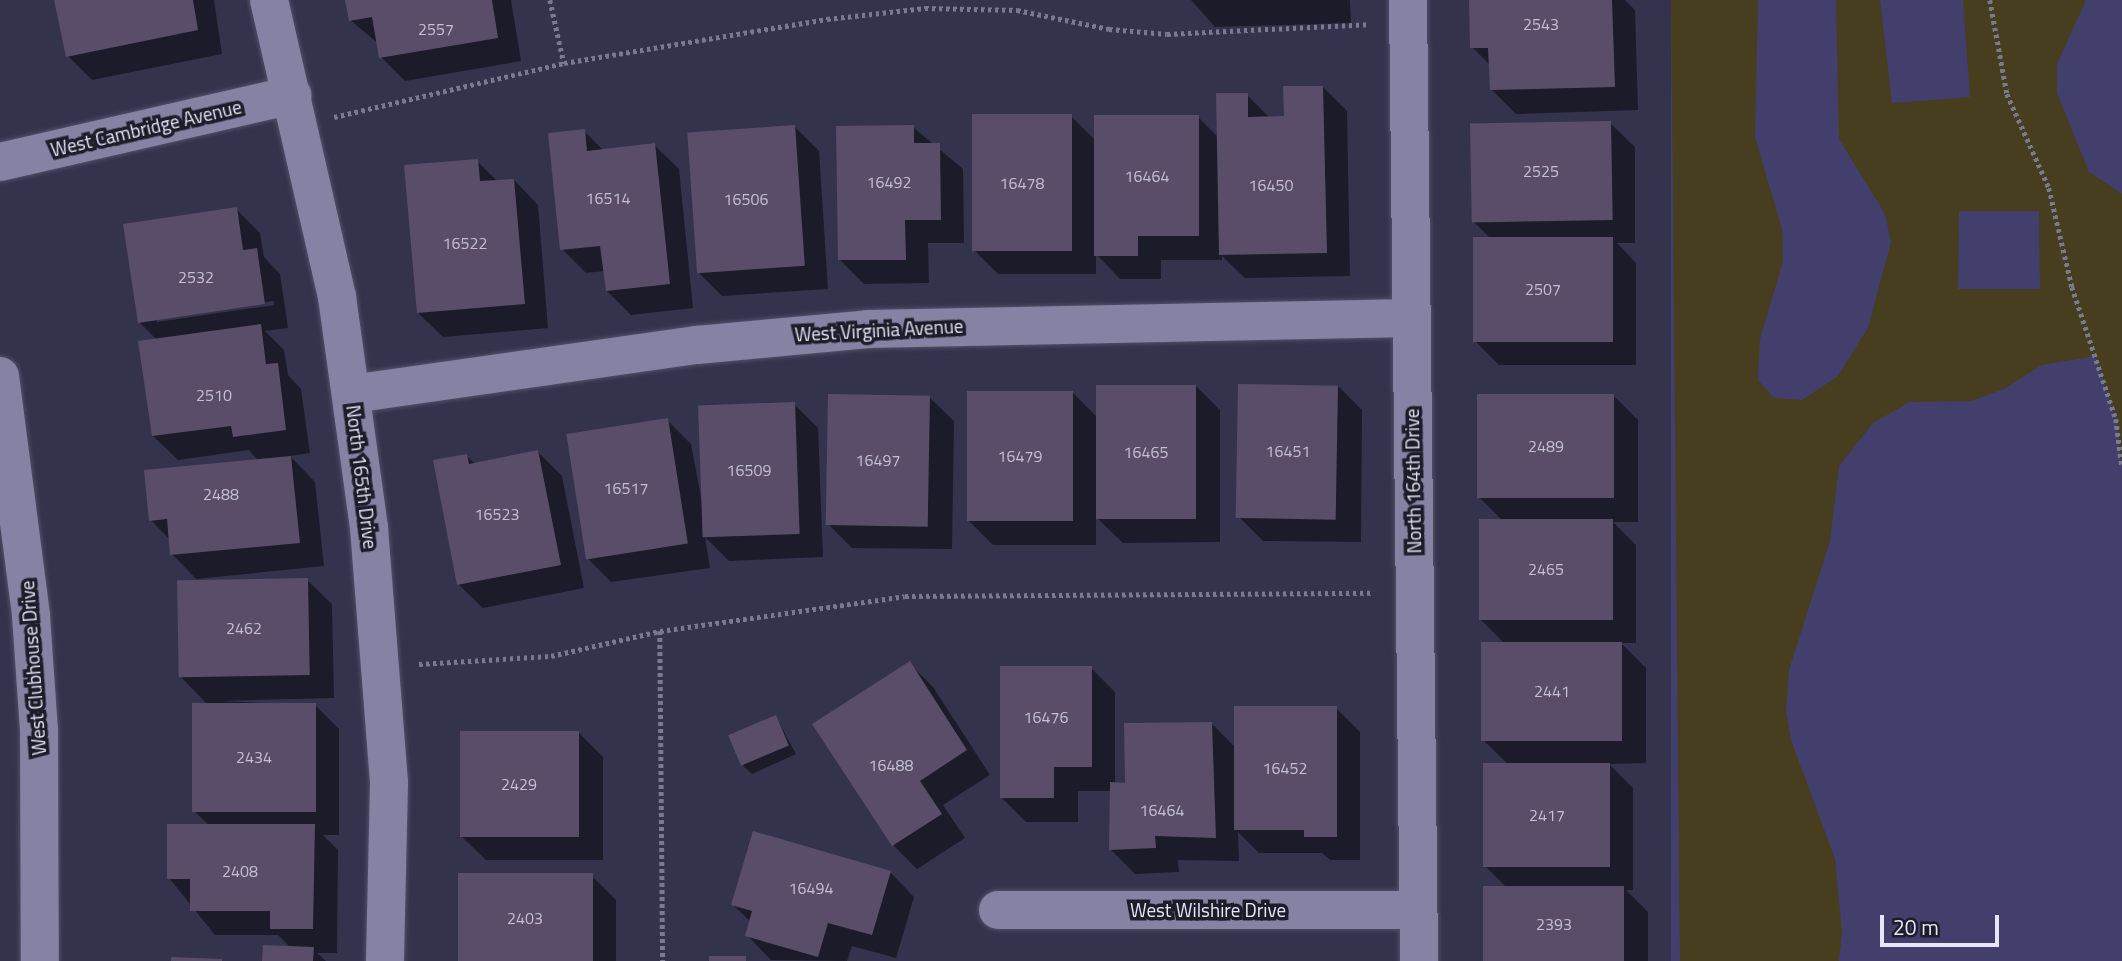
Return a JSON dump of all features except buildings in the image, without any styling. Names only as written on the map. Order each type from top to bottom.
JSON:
[{"type":"street","name":"North 165th Drive","points":[[270,0],[337,298],[352,394],[383,666],[390,783],[385,961]]},
{"type":"street","name":"North 164th Drive","points":[[1408,12],[1419,961]]},
{"type":"street","name":"West Cambridge Avenue","points":[[0,162],[296,111]]},
{"type":"street","name":"West Virginia Avenue","points":[[352,394],[697,345],[868,329],[1411,318]]},
{"type":"street","name":"West Clubhouse Drive","points":[[0,376],[19,509],[39,730],[40,961]]},
{"type":"street","name":"West Wilshire Drive","points":[[998,910],[1418,910]]},
{"type":"path","points":[[550,0],[564,63]]},
{"type":"path","points":[[1990,0],[2007,94],[2049,188],[2072,287],[2116,419],[2122,467]]},
{"type":"path","points":[[296,111],[827,19],[925,8],[1017,10],[1109,29],[1167,34],[1408,12]]},
{"type":"path","points":[[383,666],[551,656],[660,631],[905,596],[1415,591]]},
{"type":"path","points":[[660,631],[663,961]]},
{"type":"shaded area","points":[[1671,0],[2122,0],[2122,961],[1671,961]]},
{"type":"sand","points":[[1671,0],[1758,0],[1755,137],[1782,229],[1783,261],[1760,339],[1758,380],[1774,398],[1802,400],[1837,377],[1868,328],[1891,242],[1885,214],[1839,139],[1836,0],[1880,0],[1892,103],[1970,97],[1963,0],[2086,0],[2057,64],[2057,93],[2089,172],[2122,194],[2122,467],[2116,419],[2095,356],[2042,365],[2004,389],[1971,401],[1910,402],[1873,423],[1839,466],[1830,541],[1789,670],[1786,711],[1791,740],[1835,859],[1842,932],[1839,961],[1680,961]],"holes":[[[1959,211],[2039,211],[2040,289],[1958,289]]]}]
